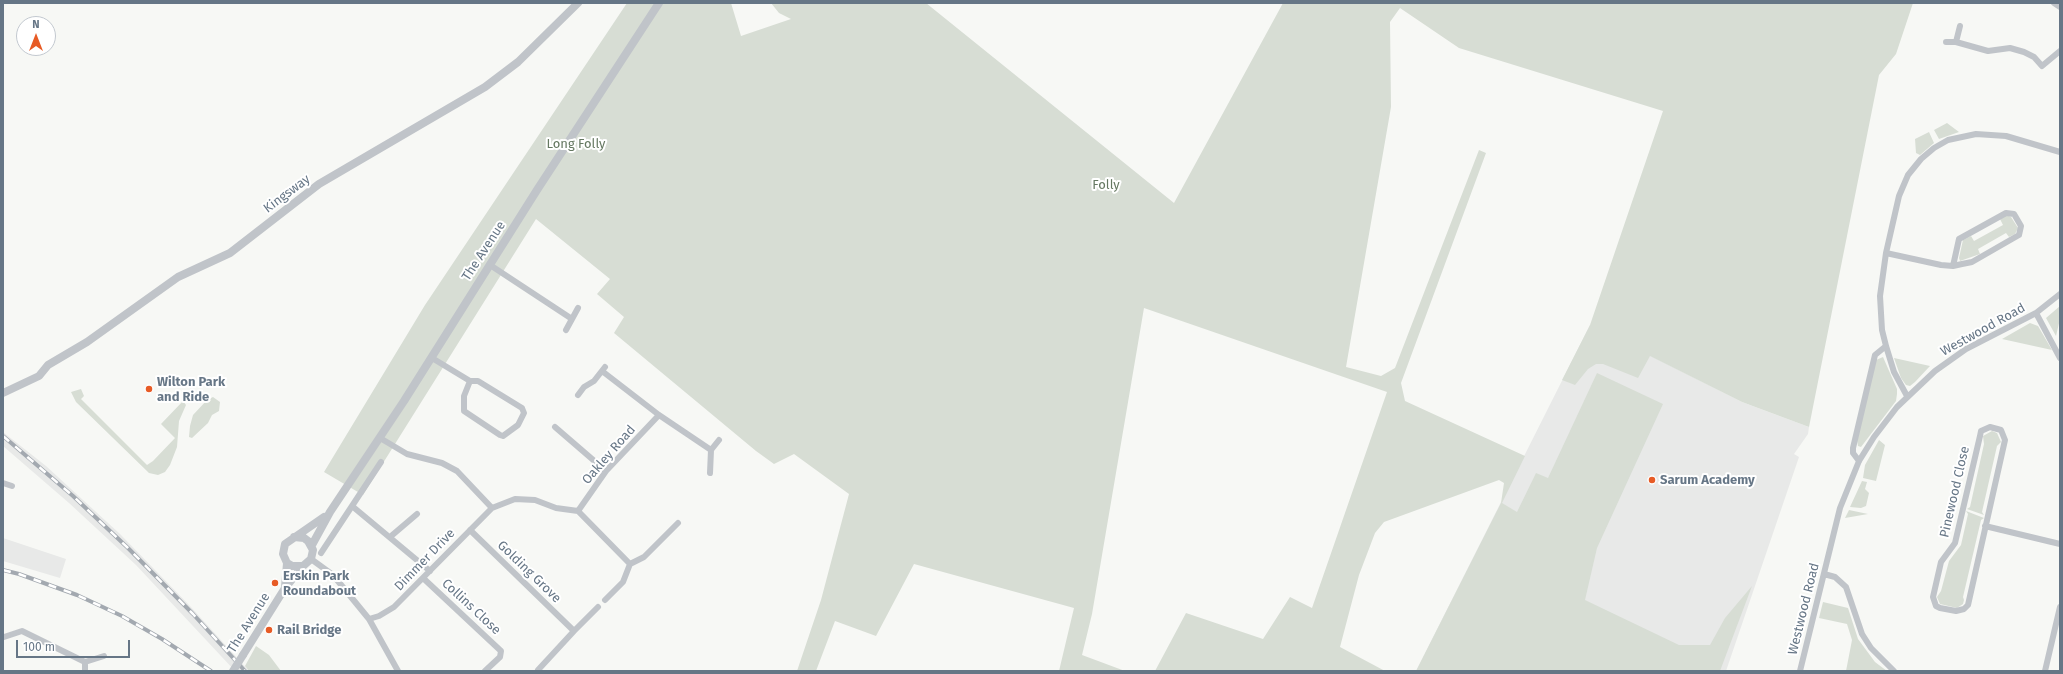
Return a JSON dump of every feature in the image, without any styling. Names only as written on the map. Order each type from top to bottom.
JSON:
[{"type":"street","name":"Kingsway","points":[[3,393],[39,376],[48,365],[87,342],[178,277],[230,253],[319,184],[485,87],[518,62],[578,3]]},
{"type":"street","name":"The Avenue","points":[[233,671],[285,588],[303,566],[311,559],[313,550],[312,545],[330,512],[432,358],[490,265],[659,3]]},
{"type":"street","points":[[2054,3],[2060,7]]},
{"type":"street","points":[[1956,42],[1960,26]]},
{"type":"street","points":[[1946,42],[1956,42],[1988,51],[2010,48],[2034,57],[2042,66]]},
{"type":"street","points":[[2036,71],[2060,51]]},
{"type":"street","points":[[1907,396],[1894,372],[1886,346],[1882,330],[1880,296],[1886,253],[1902,186],[1916,165],[1934,148],[1962,136],[1990,134],[2006,136],[2060,152]]},
{"type":"street","points":[[1886,253],[1941,266],[1953,266],[1972,262],[2019,235],[2021,226],[2014,214],[2006,213],[1958,239],[1953,266]]},
{"type":"street","points":[[490,265],[572,319]]},
{"type":"street","name":"Westwood Road","points":[[1800,671],[1840,508],[1859,461],[1874,437],[1907,396],[1921,382],[1946,362],[2036,313],[2060,294]]},
{"type":"street","points":[[566,330],[578,308]]},
{"type":"street","points":[[2036,313],[2060,358]]},
{"type":"street","points":[[1859,461],[1853,453],[1852,448],[1875,355],[1886,346]]},
{"type":"street","points":[[432,358],[470,381],[478,381],[522,408],[524,413],[518,425],[503,436],[464,411],[464,396],[470,381]]},
{"type":"street","points":[[578,395],[584,387],[594,381],[604,369],[660,415],[711,450]]},
{"type":"street","name":"Oakley Road","points":[[578,511],[606,471],[660,415]]},
{"type":"street","points":[[555,427],[606,471]]},
{"type":"street","name":"Pinewood Close","points":[[1990,427],[2001,430],[2005,440],[1985,526],[1968,605],[1964,609],[1956,611],[1936,606],[1934,597],[1941,562],[1955,543],[1981,431],[1990,427]]},
{"type":"street","points":[[380,438],[407,454],[442,463],[457,471],[492,508],[515,499],[526,499],[544,502],[556,508],[578,511],[630,564]]},
{"type":"street","points":[[710,473],[711,450],[719,440]]},
{"type":"street","points":[[321,553],[381,462]]},
{"type":"street","points":[[3,483],[12,486]]},
{"type":"street","points":[[352,506],[430,571]]},
{"type":"street","name":"Dimmer Drive","points":[[369,619],[379,616],[394,607],[492,508]]},
{"type":"street","name":"The Avenue","points":[[285,588],[287,563],[283,554],[283,548],[288,540],[312,527],[330,512]]},
{"type":"street","points":[[390,537],[417,514]]},
{"type":"street","points":[[605,600],[623,582],[630,564],[644,557],[678,523]]},
{"type":"street","points":[[1985,526],[2060,544]]},
{"type":"street","name":"Golding Grove","points":[[470,530],[574,631]]},
{"type":"street","points":[[294,537],[304,538],[312,545]]},
{"type":"street","points":[[311,559],[333,575],[369,619],[398,671]]},
{"type":"street","points":[[287,563],[292,566],[303,566]]},
{"type":"street","points":[[1824,574],[1835,578],[1846,587],[1862,634],[1871,648],[1894,671]]},
{"type":"street","name":"Collins Close","points":[[423,578],[501,651],[500,657],[486,671]]},
{"type":"street","points":[[538,670],[598,607]]},
{"type":"street","points":[[2045,671],[2060,607]]},
{"type":"street","points":[[4,637],[22,631],[85,662],[104,656]]},
{"type":"street","points":[[85,662],[85,671]]},
{"type":"shaded area","name":"Sarum Academy","points":[[1590,325],[1742,402],[1809,427],[1808,434],[1794,454],[1799,457],[1726,671],[1416,671]]},
{"type":"shaded area","points":[[3,432],[46,466],[120,534],[190,606],[249,671],[235,671],[136,565],[69,503],[3,446]]},
{"type":"shaded area","points":[[3,538],[66,559],[60,578],[3,561]]},
{"type":"green space","points":[[627,3],[731,3],[741,36],[791,19],[779,13],[771,3],[926,3],[1174,203],[1283,3],[1913,3],[1896,54],[1879,75],[1809,427],[1742,402],[1650,356],[1638,378],[1603,364],[1596,364],[1588,369],[1575,385],[1562,380],[1590,325],[1663,111],[1459,48],[1400,8],[1390,22],[1391,107],[1346,367],[1381,376],[1395,368],[1479,150],[1486,153],[1401,383],[1405,401],[1525,456],[1502,503],[1517,512],[1536,473],[1548,478],[1597,373],[1663,404],[1597,548],[1585,600],[1679,645],[1710,645],[1725,618],[1752,586],[1720,671],[1416,671],[1501,503],[1504,483],[1499,480],[1384,522],[1375,533],[1359,575],[1340,647],[1385,671],[1155,671],[1186,613],[1263,639],[1290,597],[1312,608],[1387,392],[1144,308],[1092,614],[1082,655],[1125,671],[1059,671],[1074,608],[914,564],[876,636],[835,621],[816,671],[797,671],[821,600],[849,494],[794,454],[774,464],[756,451],[614,333],[624,317],[597,294],[610,279],[536,219],[363,495],[324,472],[425,305]]},
{"type":"green space","points":[[1947,123],[1959,132],[1939,139],[1934,130]]},
{"type":"green space","points":[[1929,132],[1934,143],[1920,155],[1916,153],[1915,139]]},
{"type":"green space","points":[[2007,215],[2011,217],[2018,228],[2015,234],[2009,237],[2006,233],[1978,249],[1980,254],[1960,261],[1959,258],[1963,240],[1971,236],[1974,241],[2003,225],[2000,219]]},
{"type":"green space","points":[[2060,306],[2060,319],[2056,336],[2046,318]]},
{"type":"green space","points":[[2030,323],[2038,326],[2052,350],[2002,339]]},
{"type":"green space","points":[[1883,357],[1897,389],[1896,401],[1861,447],[1858,446],[1857,440],[1876,360]]},
{"type":"green space","points":[[1894,358],[1930,366],[1910,386],[1906,385],[1901,378]]},
{"type":"green space","points":[[81,389],[84,396],[81,399],[147,465],[153,461],[175,438],[161,424],[183,401],[186,405],[179,421],[177,447],[170,465],[165,472],[158,475],[149,473],[76,402],[71,392]]},
{"type":"green space","points":[[213,397],[220,402],[219,411],[212,415],[208,423],[192,438],[189,437],[193,415],[207,400]]},
{"type":"green space","points":[[1992,431],[1997,433],[2001,442],[1997,446],[1982,512],[1984,515],[1967,509],[1970,507],[1984,444],[1983,436]]},
{"type":"green space","points":[[1879,440],[1885,445],[1876,481],[1863,478],[1865,465]]},
{"type":"green space","points":[[1862,481],[1867,482],[1865,489],[1869,493],[1866,506],[1861,508],[1850,507]]},
{"type":"green space","points":[[1849,510],[1868,514],[1845,518]]},
{"type":"green space","points":[[1966,511],[1984,518],[1981,520],[1963,597],[1963,604],[1957,608],[1940,604],[1937,597],[1941,591],[1949,561],[1961,545],[1968,514]]},
{"type":"green space","points":[[1823,602],[1848,608],[1858,639],[1875,662],[1887,671],[1846,671],[1852,640],[1847,624],[1819,618]]},
{"type":"green space","points":[[256,646],[269,655],[281,671],[249,671],[245,666]]},
{"type":"railway","points":[[3,436],[73,496],[128,548],[193,614],[245,671]]},
{"type":"railway","points":[[3,570],[19,574],[77,595],[122,616],[162,639],[211,671]]},
{"type":"place","name":"Wilton Park and Ride","points":[[149,389]]},
{"type":"place","name":"Sarum Academy","points":[[1652,480]]},
{"type":"place","name":"Erskin Park Roundabout","points":[[275,583]]},
{"type":"place","name":"Rail Bridge","points":[[269,630]]},
{"type":"park label","name":"Long Folly","points":[[576,144]]},
{"type":"park label","name":"Folly","points":[[1106,185]]}]
